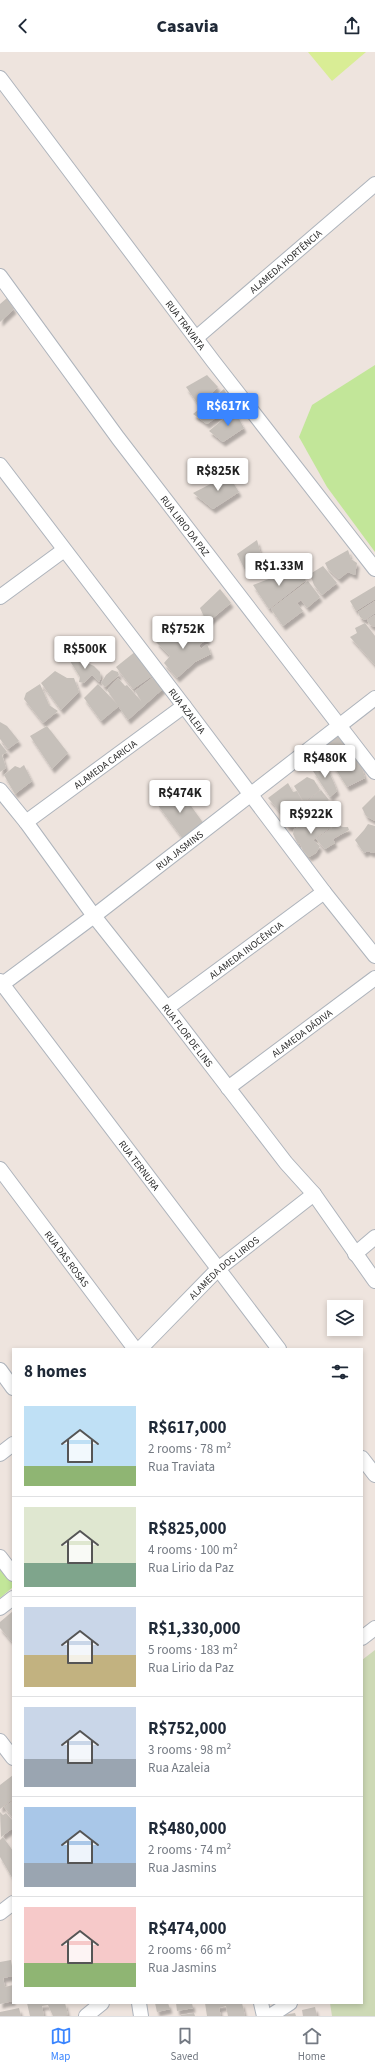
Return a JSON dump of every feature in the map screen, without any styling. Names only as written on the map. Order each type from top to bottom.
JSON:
[{"type":"street","name":"RUA TRAVIATA","points":[[0,78],[196,338],[375,569]]},
{"type":"street","name":"ALAMEDA HORTÊNCIA","points":[[196,338],[375,184]]},
{"type":"street","name":"RUA LIRIO DA PAZ","points":[[0,276],[118,438],[375,772]]},
{"type":"street","name":"RUA AZALEIA","points":[[0,465],[324,892],[375,956]]},
{"type":"street","points":[[0,597],[64,550]]},
{"type":"street","name":"RUA JASMINS","points":[[1,984],[94,916],[375,698]]},
{"type":"street","name":"ALAMEDA CARICIA","points":[[26,822],[184,706]]},
{"type":"street","name":"RUA FLOR DE LINS","points":[[0,790],[26,822],[94,916],[286,1163],[314,1194],[375,1281]]},
{"type":"street","name":"ALAMEDA INOCÊNCIA","points":[[167,1008],[324,892]]},
{"type":"street","name":"ALAMEDA DÁDIVA","points":[[228,1088],[375,978]]},
{"type":"street","name":"RUA TERNURA","points":[[1,984],[277,1348]]},
{"type":"street","name":"RUA DAS ROSAS","points":[[0,1169],[134,1348]]},
{"type":"street","name":"ALAMEDA DOS LIRIOS","points":[[141,1348],[218,1269],[314,1194]]},
{"type":"street","points":[[355,1254],[375,1237]]},
{"type":"street","points":[[0,1370],[12,1387]]},
{"type":"street","points":[[0,1454],[12,1445]]},
{"type":"street","points":[[363,1459],[375,1476]]},
{"type":"street","points":[[0,1557],[12,1573]]},
{"type":"street","points":[[0,1608],[12,1599]]},
{"type":"street","points":[[363,1637],[375,1628]]},
{"type":"street","points":[[0,1741],[12,1757]]},
{"type":"street","points":[[0,1913],[12,1904]]},
{"type":"street","points":[[86,2016],[101,2004]]},
{"type":"street","points":[[139,2004],[141,2016]]},
{"type":"street","points":[[261,2004],[264,2016]]},
{"type":"street","points":[[270,2016],[288,2004]]},
{"type":"green space","points":[[308,52],[366,52],[332,81]]},
{"type":"green space","points":[[375,365],[375,552],[327,487],[299,437],[312,405]]},
{"type":"green space","points":[[0,1562],[12,1578],[12,1588],[0,1598]]},
{"type":"green space","points":[[375,1650],[375,2016],[332,2016],[330,2004],[363,2004],[363,1659]]},
{"type":"building","points":[[7,298],[14,309],[0,322],[0,304]]},
{"type":"building","points":[[207,375],[218,387],[202,403],[198,404],[186,387]]},
{"type":"building","points":[[224,389],[233,406],[207,424],[193,414]]},
{"type":"building","points":[[234,410],[244,428],[223,442],[209,431]]},
{"type":"building","points":[[228,475],[239,492],[213,509],[193,493]]},
{"type":"building","points":[[257,540],[261,555],[245,570],[237,554]]},
{"type":"building","points":[[348,550],[351,559],[357,563],[355,575],[348,572],[339,579],[328,569],[325,563]]},
{"type":"building","points":[[323,566],[337,583],[322,595],[314,585],[310,574]]},
{"type":"building","points":[[295,569],[306,580],[269,609],[253,585]]},
{"type":"building","points":[[308,581],[320,597],[307,608],[301,600],[297,603],[303,611],[283,626],[271,609]]},
{"type":"building","points":[[375,586],[375,599],[356,611],[350,601]]},
{"type":"building","points":[[220,589],[231,603],[207,623],[200,608]]},
{"type":"building","points":[[375,601],[375,613],[365,620],[360,617],[358,612]]},
{"type":"building","points":[[375,615],[375,627],[370,625],[367,620]]},
{"type":"building","points":[[365,623],[375,636],[375,665],[350,637],[357,633],[355,628]]},
{"type":"building","points":[[175,626],[188,640],[203,630],[208,639],[199,645],[201,649],[207,644],[211,654],[195,662],[177,678],[164,663],[170,656],[156,642]]},
{"type":"building","points":[[136,651],[152,676],[133,689],[116,667]]},
{"type":"building","points":[[77,653],[81,660],[94,666],[100,672],[101,678],[99,682],[92,675],[84,683],[79,682],[80,677],[70,661]]},
{"type":"building","points":[[112,670],[118,672],[119,675],[105,687],[101,683],[106,675]]},
{"type":"building","points":[[55,671],[67,678],[74,678],[79,692],[61,710],[41,683]]},
{"type":"building","points":[[118,678],[125,686],[127,685],[142,702],[135,691],[152,678],[165,687],[128,720],[107,690]]},
{"type":"building","points":[[40,684],[49,705],[58,711],[43,723],[24,699],[26,693]]},
{"type":"building","points":[[98,684],[119,706],[101,721],[84,698]]},
{"type":"building","points":[[0,722],[7,726],[19,741],[8,749],[0,739]]},
{"type":"building","points":[[47,726],[68,753],[52,769],[30,736]]},
{"type":"building","points":[[341,733],[361,765],[365,778],[347,787],[326,754],[317,745]]},
{"type":"building","points":[[0,743],[7,752],[2,755],[6,768],[0,772]]},
{"type":"building","points":[[320,761],[324,761],[337,791],[330,797],[313,771],[319,766]]},
{"type":"building","points":[[24,765],[32,781],[15,794],[4,775],[15,766],[20,768]]},
{"type":"building","points":[[307,777],[314,780],[320,790],[304,802],[294,786]]},
{"type":"building","points":[[288,783],[293,792],[297,791],[305,807],[295,816],[287,820],[268,798]]},
{"type":"building","points":[[178,788],[204,824],[183,839],[157,804]]},
{"type":"building","points":[[321,790],[329,800],[316,809],[310,808],[306,802]]},
{"type":"building","points":[[375,795],[375,821],[366,816],[362,808]]},
{"type":"building","points":[[306,808],[313,810],[312,815],[302,821],[297,816]]},
{"type":"building","points":[[318,814],[320,820],[325,817],[331,827],[313,840],[320,846],[316,853],[309,857],[303,851],[300,843],[298,844],[293,834],[294,829],[310,822]]},
{"type":"building","points":[[296,817],[297,820],[292,821],[300,824],[293,828],[286,826],[287,821]]},
{"type":"building","points":[[333,824],[348,827],[349,830],[333,839],[335,843],[325,849],[316,839],[332,828]]},
{"type":"building","points":[[368,824],[375,826],[375,852],[372,853],[368,851],[364,853],[355,840]]},
{"type":"building","points":[[12,1612],[12,1642],[0,1628],[0,1622]]},
{"type":"building","points":[[12,1776],[12,1800],[0,1809],[0,1785]]},
{"type":"building","points":[[12,1802],[12,1817],[4,1807]]},
{"type":"building","points":[[0,1812],[3,1815],[6,1813],[12,1820],[12,1829],[1,1837]]},
{"type":"building","points":[[3,1837],[12,1850],[12,1877],[0,1857],[0,1840]]},
{"type":"building","points":[[11,1960],[12,1976],[3,1978],[5,1987],[12,1985],[12,2001],[0,2004],[0,1962]]},
{"type":"building","points":[[27,2004],[65,2004],[68,2015],[53,2016],[48,2005],[42,2006],[44,2016],[30,2016]]},
{"type":"building","points":[[155,2004],[168,2004],[170,2009],[157,2012]]},
{"type":"building","points":[[176,2004],[192,2004],[193,2008],[177,2011]]},
{"type":"building","points":[[205,2004],[242,2004],[245,2016],[228,2016],[226,2006],[219,2008],[221,2016],[207,2016]]},
{"type":"building","points":[[315,2007],[317,2016],[303,2016],[302,2010]]},
{"type":"building","points":[[19,2008],[21,2016],[0,2016],[0,2012]]},
{"type":"building","points":[[194,2013],[195,2016],[181,2016],[181,2015]]},
{"type":"building","points":[[295,2013],[296,2016],[283,2016],[283,2015]]}]
